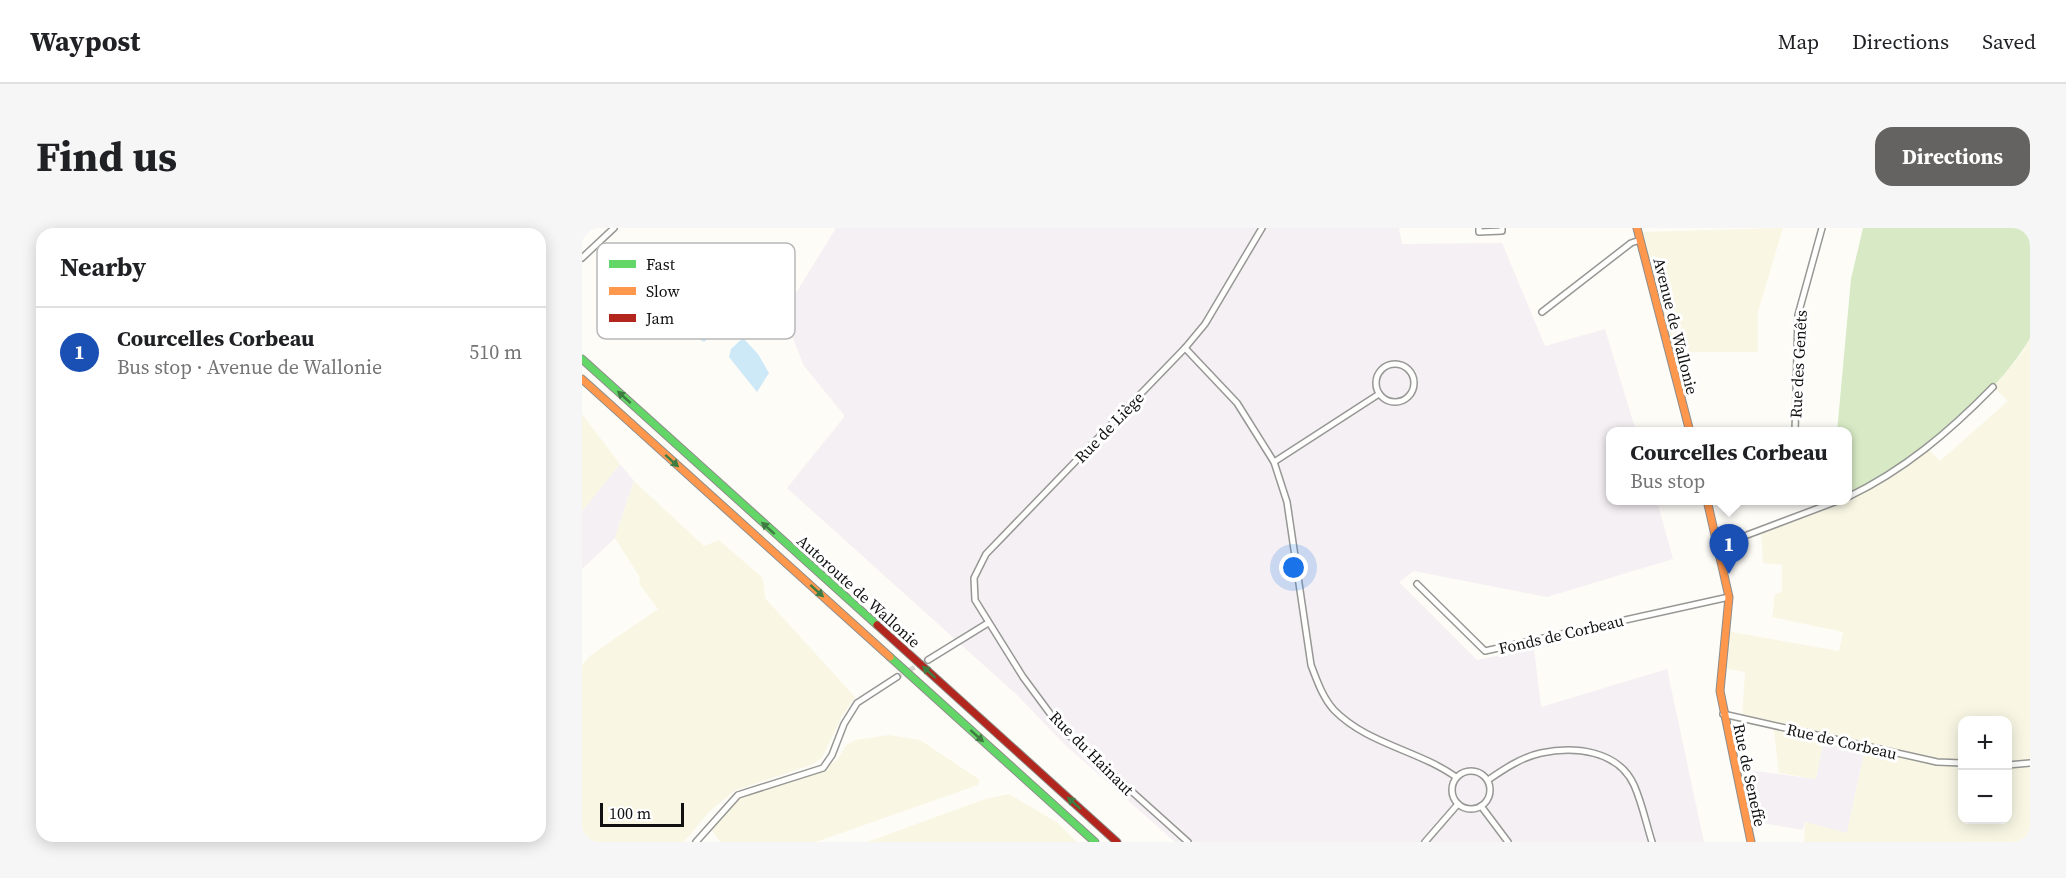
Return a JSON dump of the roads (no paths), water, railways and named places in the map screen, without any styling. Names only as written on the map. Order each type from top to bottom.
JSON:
[{"type":"main road","name":"Avenue de Wallonie","points":[[1637,228],[1689,427]]},
{"type":"main road","name":"Autoroute de Wallonie","points":[[582,359],[1117,842]]},
{"type":"main road","name":"Autoroute de Wallonie","points":[[582,379],[1095,842]]},
{"type":"main road","points":[[1708,505],[1729,597],[1720,691],[1723,714]]},
{"type":"main road","name":"Rue de Seneffe","points":[[1723,714],[1751,842]]},
{"type":"street","points":[[598,243],[614,228]]},
{"type":"street","name":"Rue de Liège","points":[[988,623],[975,600],[974,578],[986,554],[1185,348],[1205,324],[1262,228]]},
{"type":"street","points":[[1479,228],[1479,232],[1502,231],[1502,228]]},
{"type":"street","name":"Rue des Genêts","points":[[1794,427],[1798,315],[1822,228]]},
{"type":"street","points":[[1542,312],[1631,243],[1640,240]]},
{"type":"street","points":[[582,258],[597,244]]},
{"type":"street","points":[[1185,348],[1237,403],[1274,462],[1287,502],[1311,665],[1321,691],[1333,709],[1354,727],[1435,763],[1456,777]]},
{"type":"street","points":[[1386,366],[1404,366],[1413,375],[1415,387],[1408,398],[1389,402],[1379,394],[1376,378],[1386,366]]},
{"type":"street","points":[[1852,495],[1890,476],[1927,448],[1993,387]]},
{"type":"street","points":[[1274,462],[1379,394]]},
{"type":"street","points":[[1718,546],[1829,505]]},
{"type":"street","name":"Fonds de Corbeau","points":[[1418,584],[1485,651],[1729,597]]},
{"type":"street","points":[[928,660],[988,623]]},
{"type":"street","name":"Rue du Hainaut","points":[[988,623],[1060,727],[1188,842]]},
{"type":"street","points":[[696,842],[724,807],[738,795],[823,768],[832,755],[844,724],[857,703],[897,677]]},
{"type":"street","name":"Rue de Corbeau","points":[[1723,714],[1918,758],[1958,763]]},
{"type":"street","points":[[1488,780],[1513,764],[1540,753],[1584,750],[1604,756],[1620,766],[1633,783],[1652,842]]},
{"type":"street","points":[[2012,765],[2030,763]]},
{"type":"street","points":[[1456,777],[1472,770],[1488,780]]},
{"type":"street","points":[[1456,777],[1452,794],[1458,804],[1469,809],[1481,806],[1489,797],[1488,780]]},
{"type":"street","points":[[1425,842],[1458,804]]},
{"type":"street","points":[[1481,806],[1508,842]]},
{"type":"water","points":[[744,339],[758,354],[769,373],[757,392],[729,357],[731,349]]},
{"type":"tunnel","points":[[897,677],[928,660]]},
{"type":"place","name":"Courcelles Corbeau","points":[[1729,574]]}]
